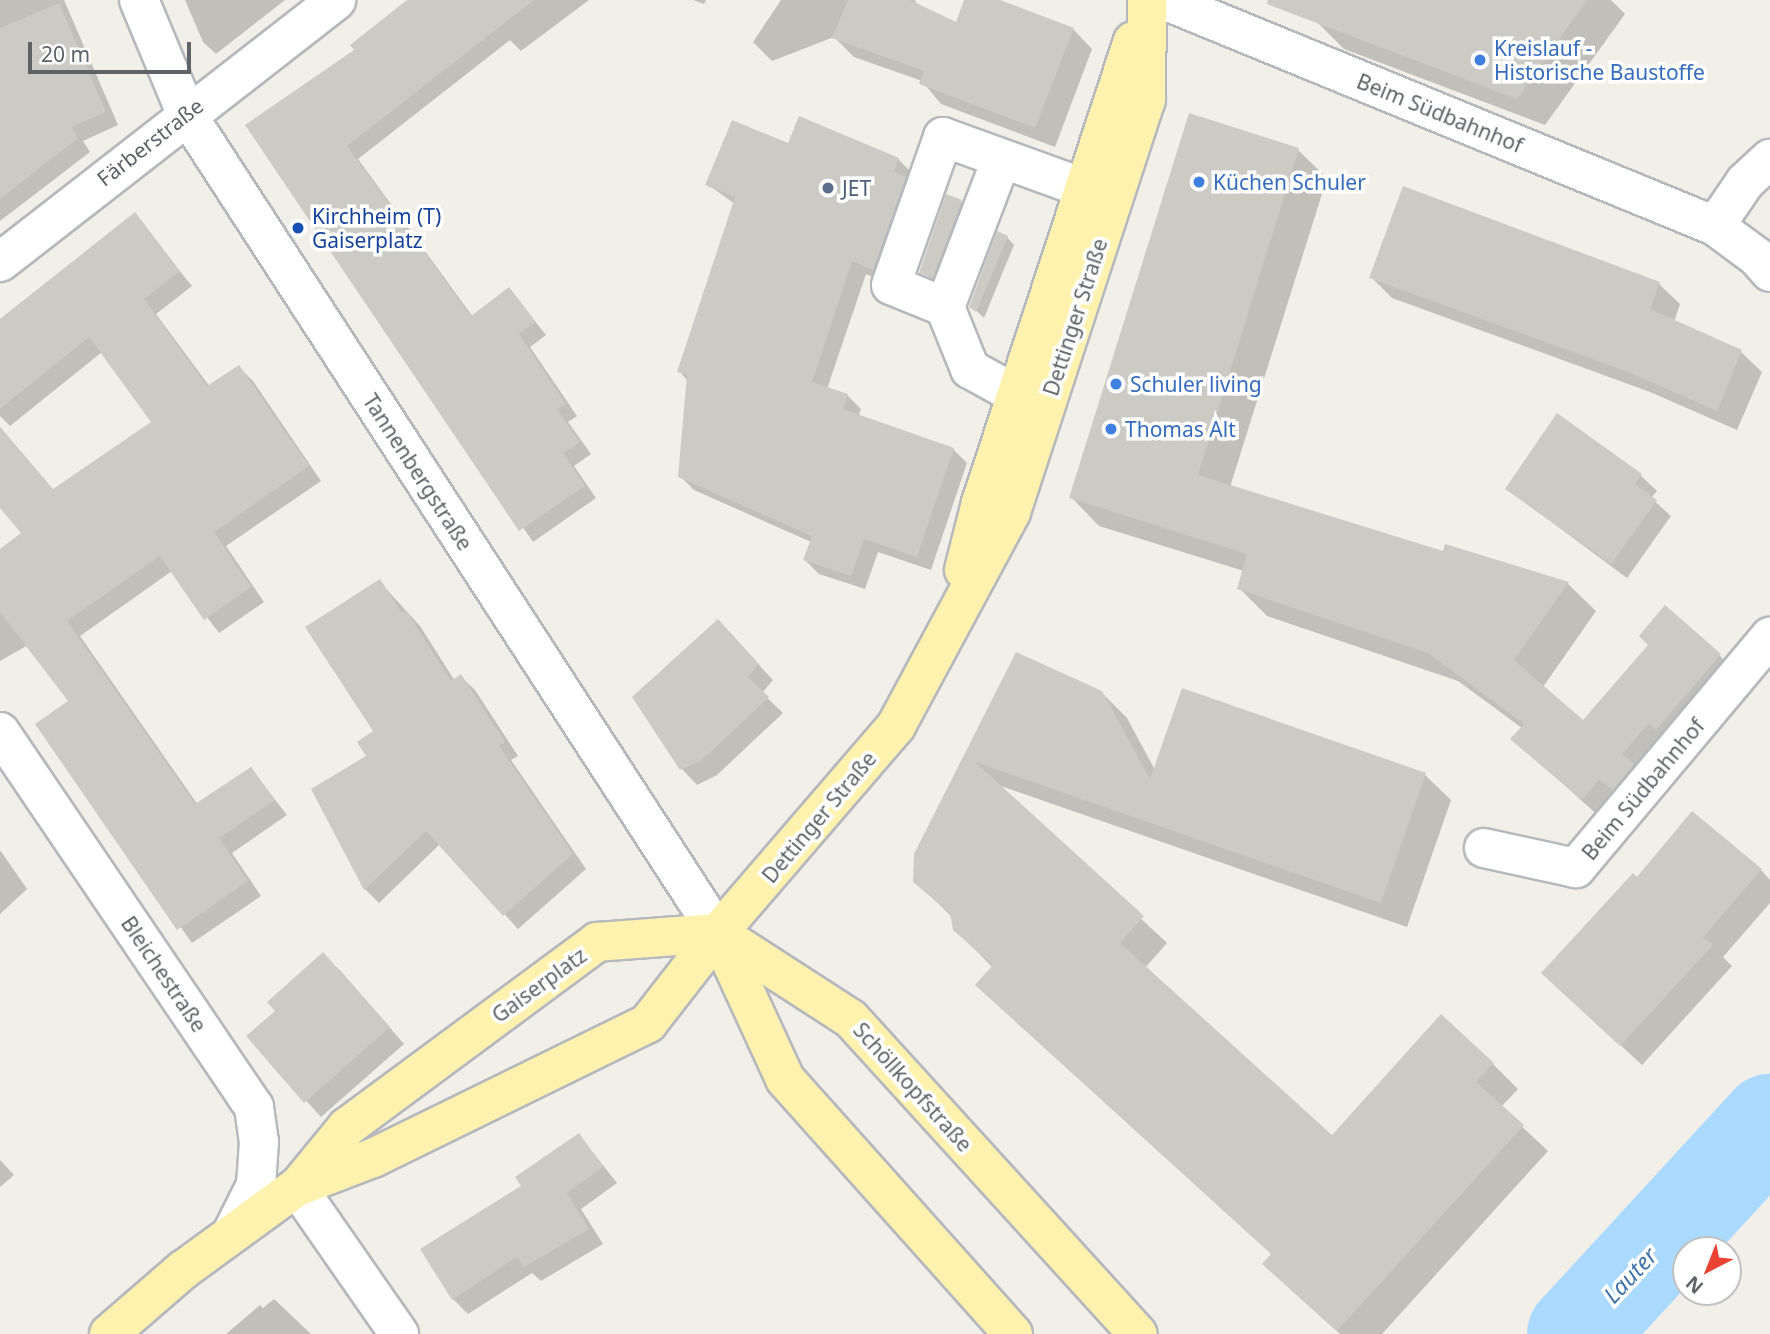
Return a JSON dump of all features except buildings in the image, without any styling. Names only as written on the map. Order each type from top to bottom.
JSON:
[{"type":"main road","name":"Dettinger Straße","points":[[952,620],[981,503],[1087,189],[1146,0]]},
{"type":"main road","name":"Dettinger Straße","points":[[718,933],[897,726],[1011,512],[1146,100],[1146,0]]},
{"type":"main road","name":"Gaiserplatz","points":[[297,1187],[347,1127],[597,942],[718,933]]},
{"type":"main road","points":[[109,1334],[232,1233],[297,1187],[373,1158],[648,1023],[718,933],[785,1079],[1013,1334]]},
{"type":"main road","name":"Schöllkopfstraße","points":[[718,933],[851,1019],[1138,1334]]},
{"type":"street","name":"Tannenbergstraße","points":[[139,0],[186,113],[718,933]]},
{"type":"street","name":"Färberstraße","points":[[0,262],[186,113],[335,0]]},
{"type":"street","name":"Beim Südbahnhof","points":[[1164,0],[1715,226],[1757,257],[1770,272]]},
{"type":"street","points":[[945,307],[891,285],[943,137],[1087,189]]},
{"type":"street","points":[[1715,226],[1745,182],[1770,159]]},
{"type":"street","points":[[1001,160],[945,307],[970,369],[1017,395]]},
{"type":"street","name":"Beim Südbahnhof","points":[[1485,848],[1576,868],[1770,637]]},
{"type":"street","name":"Bleichestraße","points":[[0,732],[254,1107],[258,1142],[256,1185],[232,1233]]},
{"type":"street","points":[[297,1187],[399,1334]]},
{"type":"waterway","name":"Lauter","points":[[1576,1334],[1770,1123]]},
{"type":"place","name":"Kreislauf - Historische Baustoffe","points":[[1480,60]]},
{"type":"place","name":"Küchen Schuler","points":[[1199,182]]},
{"type":"place","name":"JET","points":[[828,188]]},
{"type":"place","name":"Kirchheim (T) Gaiserplatz","points":[[298,228]]},
{"type":"place","name":"Schuler living","points":[[1116,384]]},
{"type":"place","name":"Thomas Alt","points":[[1111,429]]}]
